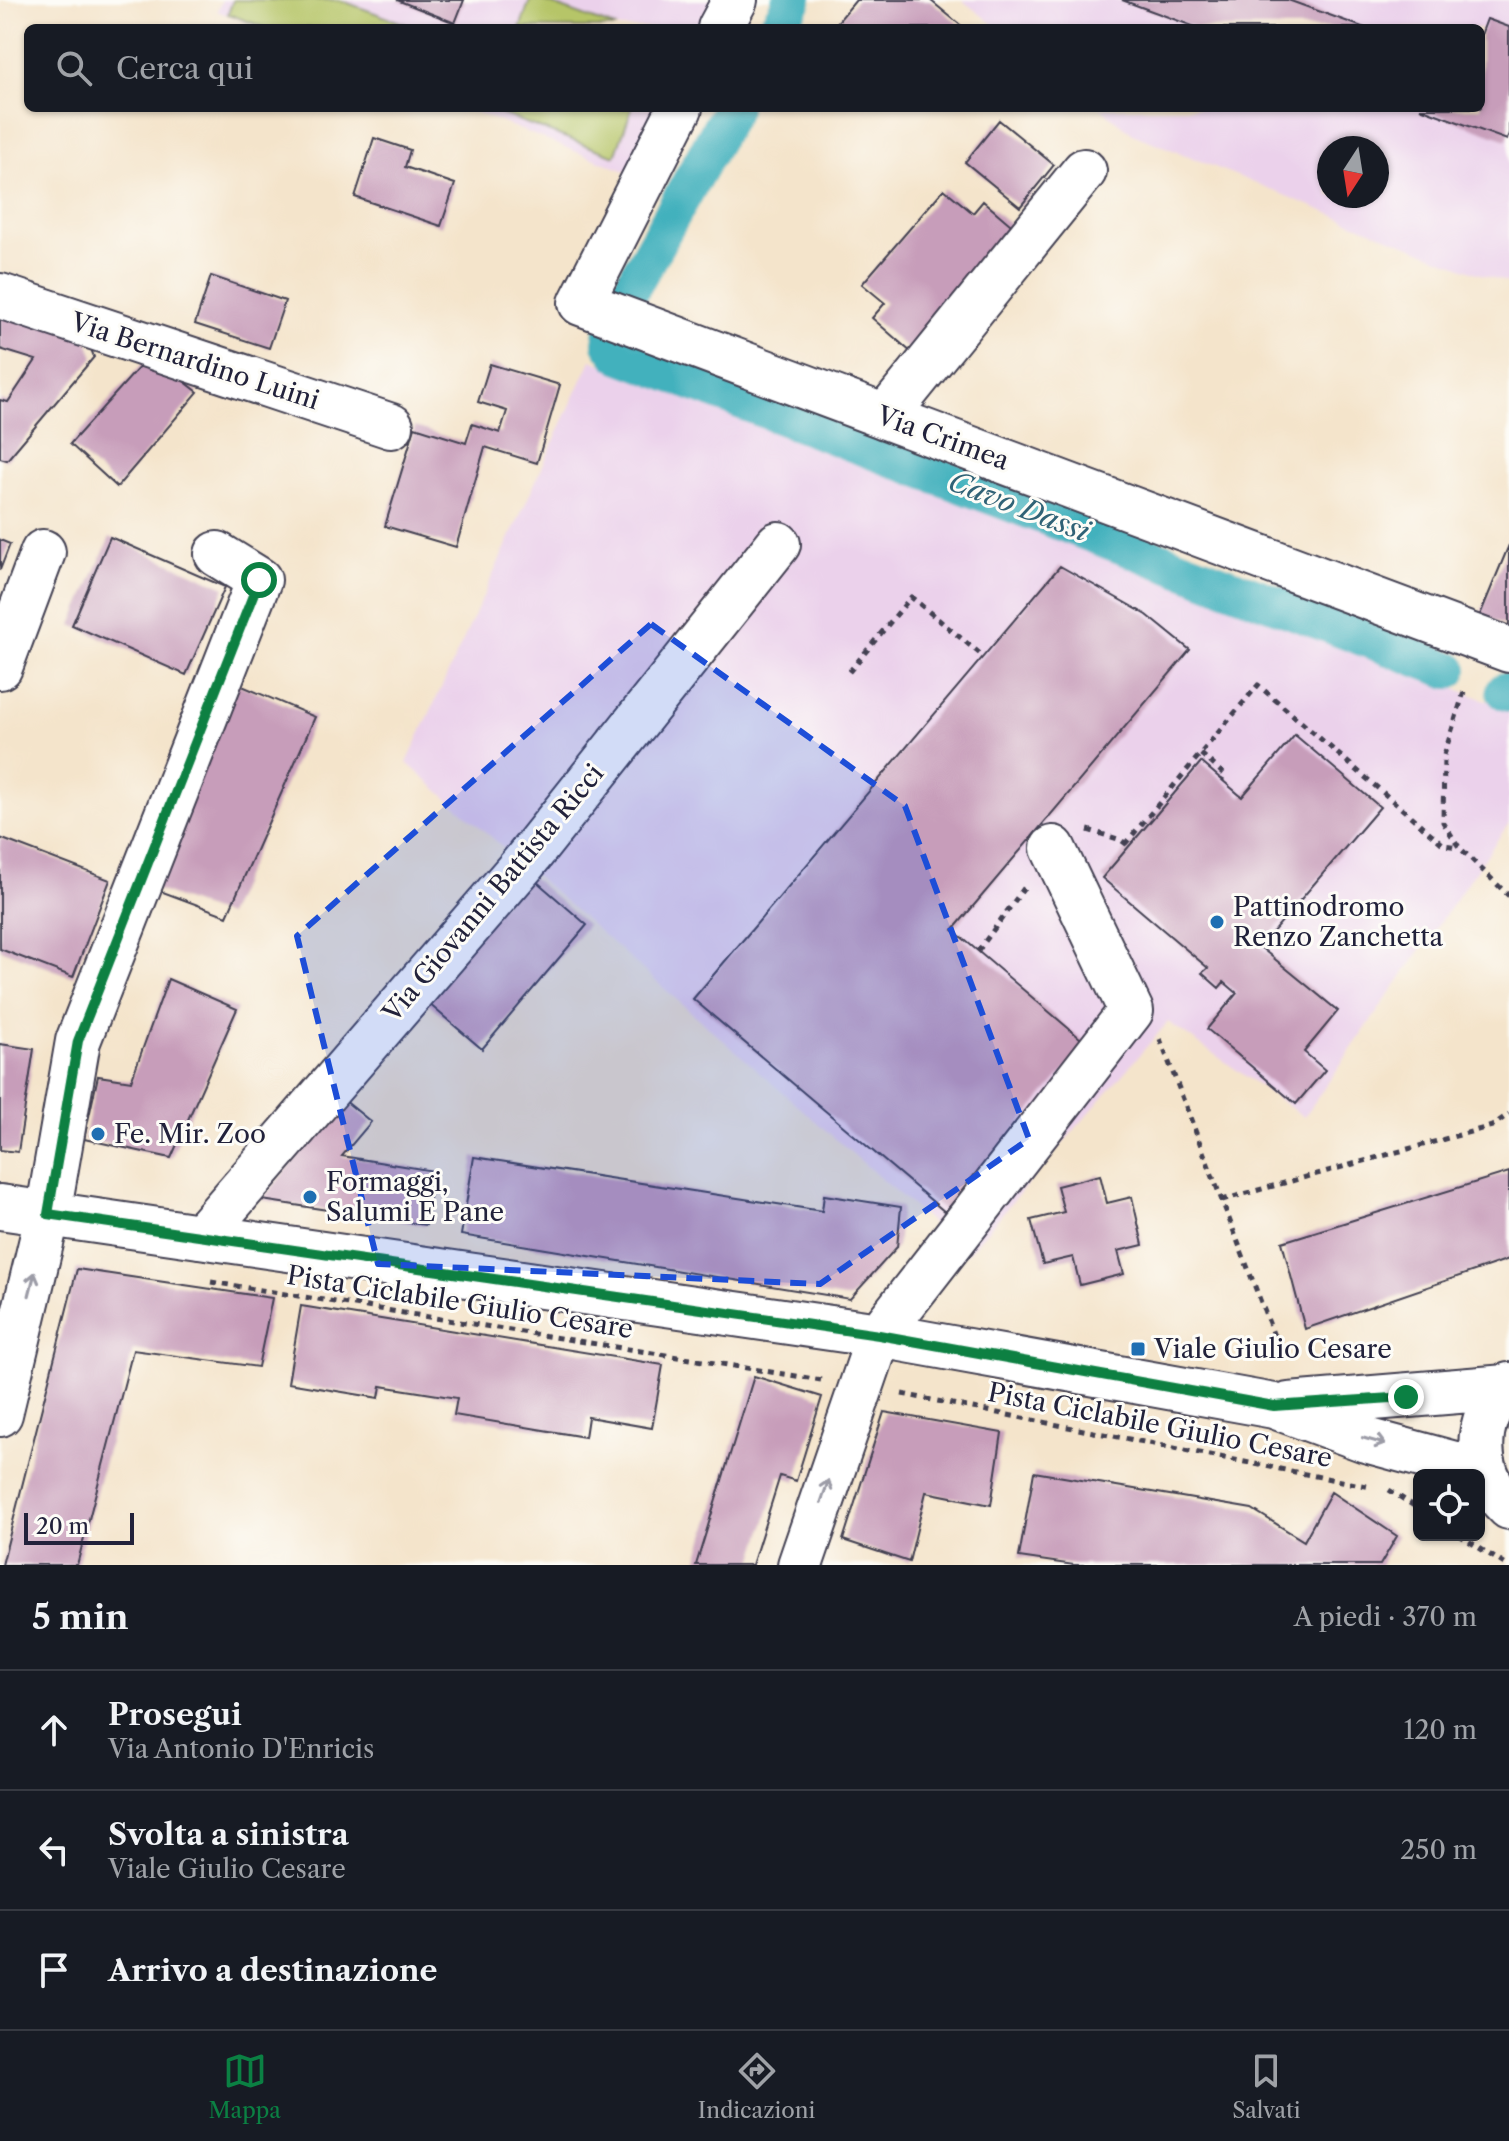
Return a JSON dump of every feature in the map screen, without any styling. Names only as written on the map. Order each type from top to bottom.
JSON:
[{"type":"street","points":[[722,24],[735,0]]},
{"type":"street","name":"Via Crimea","points":[[678,112],[581,303],[1509,650]]},
{"type":"street","points":[[885,417],[1084,171]]},
{"type":"street","name":"Via Bernardino Luini","points":[[0,296],[391,426]]},
{"type":"street","name":"Via Giovanni Battista Ricci","points":[[201,1236],[523,864],[778,544]]},
{"type":"street","points":[[0,667],[43,552]]},
{"type":"street","points":[[0,1414],[48,1214],[78,1041],[259,580],[217,554]]},
{"type":"street","points":[[800,1565],[879,1335],[1131,1011],[1053,848]]},
{"type":"street","points":[[0,1207],[879,1335],[1274,1406],[1366,1440],[1473,1469]]},
{"type":"street","points":[[1274,1406],[1507,1386]]},
{"type":"street","points":[[1484,1469],[1480,1443],[1482,1427],[1495,1399],[1507,1386]]},
{"type":"street","points":[[1485,1474],[1492,1488],[1509,1507]]},
{"type":"path","points":[[849,672],[911,597],[984,657]]},
{"type":"path","points":[[1125,844],[1258,685],[1444,845],[1459,847]]},
{"type":"path","points":[[1464,692],[1444,755],[1443,822],[1459,847],[1509,896]]},
{"type":"path","points":[[1201,754],[1225,775],[1222,780]]},
{"type":"path","points":[[978,951],[1053,848]]},
{"type":"path","points":[[1131,1011],[1158,1034],[1282,1357]]},
{"type":"path","points":[[1222,1200],[1492,1126],[1509,1114]]},
{"type":"path","name":"Pista Ciclabile Giulio Cesare","points":[[198,1280],[823,1381]]},
{"type":"path","name":"Pista Ciclabile Giulio Cesare","points":[[894,1393],[1373,1487]]},
{"type":"path","points":[[1389,1490],[1413,1505]]},
{"type":"path","points":[[1468,1541],[1506,1565]]},
{"type":"highlighted area","points":[[651,624],[905,806],[1029,1139],[820,1284],[378,1264],[297,936]]},
{"type":"shaded area","points":[[222,0],[718,0],[705,24],[251,24],[217,11]]},
{"type":"shaded area","points":[[962,0],[1509,0],[1509,283],[1477,273],[1133,134],[1105,112],[1485,112],[1485,24],[993,24]]},
{"type":"shaded area","points":[[475,112],[659,112],[628,172]]},
{"type":"shaded area","points":[[591,360],[1509,709],[1509,823],[1304,1117],[1168,1022],[967,1254],[407,763]]},
{"type":"green space","points":[[233,0],[340,0],[405,24],[255,24],[228,14]]},
{"type":"green space","points":[[530,0],[540,0],[606,24],[521,24]]},
{"type":"green space","points":[[496,112],[631,112],[615,156]]},
{"type":"building","points":[[397,0],[464,0],[455,23]]},
{"type":"building","points":[[856,0],[930,0],[959,24],[836,24]]},
{"type":"building","points":[[1122,0],[1288,0],[1354,24],[1187,24]]},
{"type":"building","points":[[1487,19],[1509,27],[1507,140],[1431,112],[1485,112]]},
{"type":"building","points":[[999,120],[1054,165],[1020,207],[965,162]]},
{"type":"building","points":[[374,138],[410,150],[405,167],[455,184],[441,226],[355,197]]},
{"type":"building","points":[[944,189],[973,213],[983,201],[1017,230],[912,353],[872,318],[885,303],[862,284]]},
{"type":"building","points":[[211,276],[285,301],[269,348],[195,324]]},
{"type":"building","points":[[0,304],[84,331],[94,357],[7,460],[0,458],[0,400],[8,402],[36,360],[0,349]]},
{"type":"building","points":[[150,355],[198,392],[117,487],[70,444]]},
{"type":"building","points":[[490,364],[560,385],[537,463],[485,447],[456,547],[385,526],[415,427],[466,443],[472,424],[500,433],[507,411],[478,402]]},
{"type":"building","points":[[110,537],[225,587],[186,675],[72,625]]},
{"type":"building","points":[[0,540],[10,544],[0,570]]},
{"type":"building","points":[[1509,545],[1509,627],[1480,615]]},
{"type":"building","points":[[1060,566],[1147,615],[1190,650],[953,930],[1087,1044],[945,1212],[693,999]]},
{"type":"building","points":[[235,683],[315,717],[227,916],[152,888]]},
{"type":"building","name":"Pattinodromo Renzo Zanchetta","points":[[1295,735],[1380,807],[1260,947],[1338,1011],[1304,1052],[1325,1070],[1296,1104],[1207,1029],[1237,993],[1224,982],[1219,988],[1202,973],[1208,968],[1102,878],[1201,762],[1242,797]]},
{"type":"building","points":[[0,838],[110,880],[73,977],[0,949]]},
{"type":"building","points":[[528,874],[587,925],[482,1049],[422,998]]},
{"type":"building","points":[[168,979],[237,1009],[171,1158],[84,1139],[98,1076],[131,1081]]},
{"type":"building","points":[[0,1044],[34,1049],[18,1152],[0,1150]]},
{"type":"building","points":[[344,1100],[371,1122],[342,1156],[434,1171],[426,1225],[262,1200]]},
{"type":"building","points":[[474,1157],[822,1211],[824,1195],[901,1207],[897,1247],[850,1299],[461,1235]]},
{"type":"building","points":[[1509,1172],[1509,1259],[1305,1329],[1282,1242]]},
{"type":"building","points":[[1100,1175],[1107,1203],[1132,1197],[1143,1245],[1118,1251],[1124,1274],[1080,1285],[1073,1257],[1043,1264],[1031,1220],[1064,1212],[1057,1186]]},
{"type":"building","points":[[77,1269],[272,1298],[258,1367],[133,1350],[77,1565],[2,1565]]},
{"type":"building","points":[[301,1306],[663,1365],[652,1428],[588,1417],[585,1437],[454,1415],[457,1398],[381,1386],[379,1398],[288,1383]]},
{"type":"building","points":[[754,1376],[822,1397],[796,1481],[780,1476],[752,1565],[696,1565]]},
{"type":"building","points":[[884,1412],[1002,1433],[991,1505],[926,1492],[909,1562],[843,1540]]},
{"type":"building","points":[[1034,1472],[1252,1509],[1304,1541],[1331,1492],[1397,1536],[1380,1565],[1074,1565],[1019,1557]]},
{"type":"waterway","name":"Cavo Dassi","points":[[779,24],[793,0]]},
{"type":"waterway","name":"Cavo Dassi","points":[[626,297],[730,112]]},
{"type":"waterway","name":"Cavo Dassi","points":[[614,325],[611,343],[619,354],[1449,670]]},
{"type":"waterway","name":"Cavo Dassi","points":[[1505,691],[1509,693]]},
{"type":"place","name":"Pattinodromo Renzo Zanchetta","points":[[1217,922]]},
{"type":"place","name":"Fe. Mir. Zoo","points":[[98,1134]]},
{"type":"place","name":"Formaggi, Salumi E Pane","points":[[310,1197]]},
{"type":"place","name":"Viale Giulio Cesare","points":[[1138,1349]]},
{"type":"route","points":[[259,580],[78,1041],[48,1214],[879,1335],[1274,1406],[1406,1397]]}]
